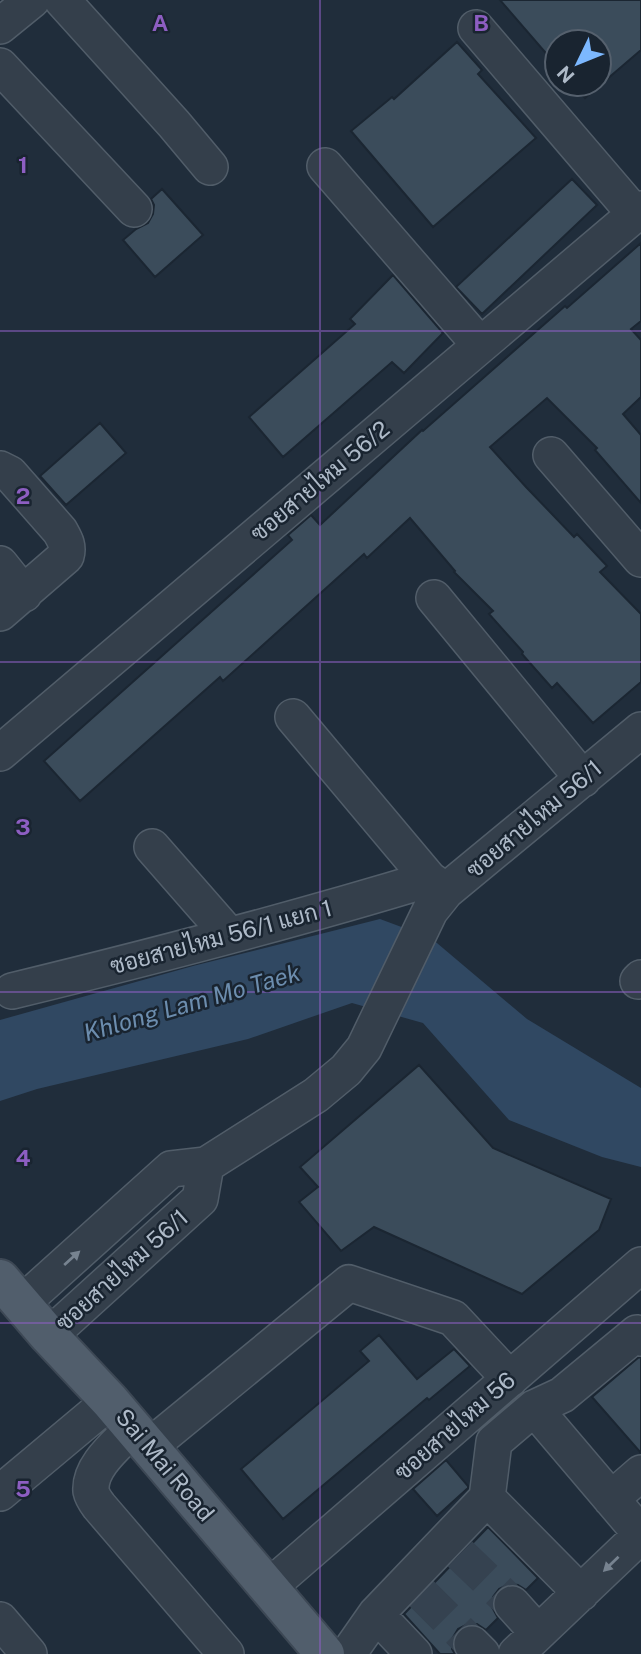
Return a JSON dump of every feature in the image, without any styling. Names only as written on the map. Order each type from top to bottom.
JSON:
[{"type":"main road","name":"Sai Mai Road","points":[[11,1292],[131,1425],[326,1654]]},
{"type":"street","points":[[0,26],[32,0]]},
{"type":"street","points":[[62,0],[210,167]]},
{"type":"street","points":[[476,28],[638,211]]},
{"type":"street","points":[[0,66],[134,209]]},
{"type":"street","points":[[325,166],[480,345]]},
{"type":"street","name":"ซอยสายไหม 56/2","points":[[0,753],[638,211]]},
{"type":"street","points":[[551,455],[641,559]]},
{"type":"street","points":[[0,470],[10,474],[60,531],[68,550],[66,556],[12,603],[0,564]]},
{"type":"street","points":[[434,598],[583,779]]},
{"type":"street","points":[[293,717],[435,893]]},
{"type":"street","name":"ซอยสายไหม 56/1","points":[[11,1292],[171,1169],[206,1165],[316,1095],[346,1070],[364,1048],[435,893],[583,779],[641,730]]},
{"type":"street","points":[[152,847],[229,935]]},
{"type":"street","name":"ซอยสายไหม 56/1 แยก 1","points":[[12,991],[133,962],[337,907],[435,893]]},
{"type":"street","name":"ซอยสายไหม 56/1","points":[[49,1336],[200,1199],[206,1165]]},
{"type":"street","name":"ซอยสายไหม 56","points":[[269,1587],[641,1265]]},
{"type":"street","points":[[0,1493],[131,1425],[349,1283],[453,1318],[510,1379]]},
{"type":"street","points":[[348,1654],[376,1614],[415,1586],[453,1547],[487,1498],[494,1442],[534,1408],[547,1389],[625,1321],[641,1313]]},
{"type":"street","points":[[534,1408],[562,1395],[637,1333],[641,1338]]},
{"type":"street","points":[[512,1604],[527,1643],[641,1534],[534,1408]]},
{"type":"street","points":[[131,1425],[103,1459],[93,1476],[91,1493],[99,1506],[226,1654]]},
{"type":"street","points":[[611,1499],[641,1473]]},
{"type":"street","points":[[487,1498],[581,1593]]},
{"type":"street","points":[[376,1614],[414,1654]]},
{"type":"street","points":[[0,1620],[29,1654]]},
{"type":"water","name":"Khlong Lam Mo Taek","points":[[380,919],[431,938],[527,1019],[641,1088],[641,1167],[602,1157],[509,1120],[423,1023],[352,1003],[248,1039],[37,1089],[0,1101],[0,1020],[193,966]]},
{"type":"building","points":[[500,0],[641,0],[641,50],[613,74],[613,28],[543,28],[543,50]]},
{"type":"building","points":[[457,42],[482,70],[478,74],[536,138],[433,227],[351,131],[392,97],[394,99]]},
{"type":"building","points":[[572,179],[597,205],[482,314],[456,287]]},
{"type":"building","points":[[162,189],[203,235],[155,277],[123,240],[148,223],[153,214],[154,205],[151,199]]},
{"type":"building","points":[[641,243],[641,321],[631,329],[641,340],[641,397],[623,414],[641,435],[641,503],[595,450],[597,448],[547,398],[490,447],[574,537],[577,534],[607,566],[600,572],[641,614],[641,682],[593,723],[557,683],[552,688],[489,614],[493,611],[454,572],[410,518],[367,558],[364,554],[223,681],[220,677],[80,801],[44,761],[292,540],[288,535],[311,515],[320,525],[422,430]]},
{"type":"building","points":[[393,275],[443,333],[404,373],[392,362],[283,457],[249,417],[355,324],[350,319]]},
{"type":"building","points":[[100,423],[126,453],[66,505],[40,476]]},
{"type":"building","points":[[419,1065],[493,1148],[611,1199],[599,1230],[522,1294],[374,1227],[341,1251],[299,1202],[318,1187],[300,1167]]},
{"type":"building","points":[[379,1335],[417,1379],[454,1349],[470,1366],[429,1400],[427,1398],[283,1519],[241,1469],[369,1361],[360,1351]]},
{"type":"building","points":[[641,1358],[641,1453],[592,1397]]},
{"type":"building","points":[[446,1460],[468,1488],[437,1516],[413,1489]]},
{"type":"building","points":[[488,1527],[538,1578],[526,1590],[509,1584],[499,1589],[493,1597],[492,1607],[498,1618],[486,1630],[477,1624],[458,1629],[452,1639],[455,1654],[440,1654],[404,1614]]},
{"type":"tunnel","points":[[460,1554],[512,1604]]},
{"type":"tunnel","points":[[421,1593],[472,1644]]}]
